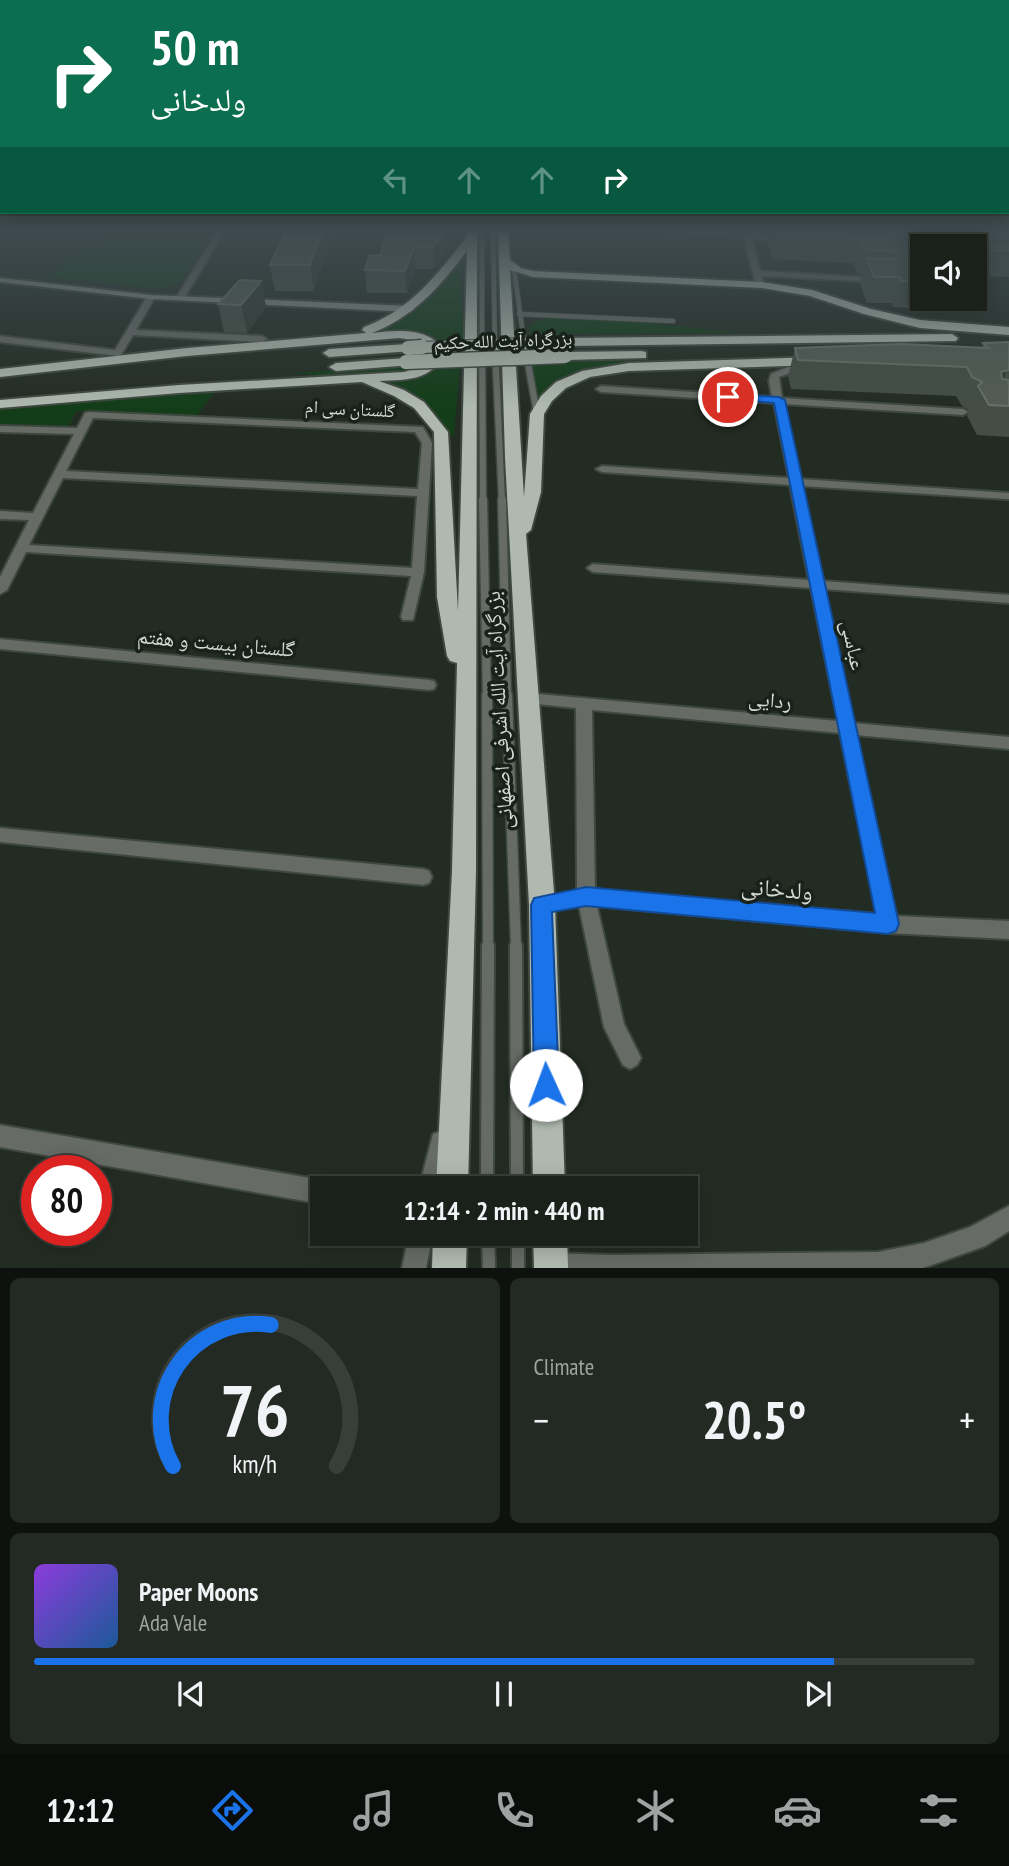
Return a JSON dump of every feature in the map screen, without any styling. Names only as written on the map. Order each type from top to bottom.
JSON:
[{"type":"highway","points":[[337,339],[373,329],[410,309],[428,288]]},
{"type":"highway","name":"بزرگراه آیت الله اشرفی اصفهانی","points":[[452,1176],[464,871],[474,288]]},
{"type":"highway","name":"بزرگراه آیت الله اشرفی اصفهانی","points":[[504,288],[541,905],[549,1176]]},
{"type":"highway","points":[[782,288],[812,293],[868,312],[920,324],[1009,331]]},
{"type":"highway","points":[[0,373],[187,352],[412,335],[434,343],[441,354],[431,368],[419,373],[0,404]]},
{"type":"highway","name":"بزرگراه آیت الله حکیم","points":[[0,379],[184,362],[408,348],[563,342],[1009,338]]},
{"type":"highway","name":"بزرگراه آیت الله حکیم","points":[[0,397],[182,377],[405,362],[565,356],[954,352]]},
{"type":"highway","points":[[519,544],[533,492],[537,414],[546,399],[561,385],[587,374],[607,370],[834,364]]},
{"type":"highway","points":[[357,379],[399,393],[419,405],[441,432],[446,597],[465,697]]},
{"type":"highway","points":[[449,1268],[450,1246]]},
{"type":"main road","points":[[73,288],[151,297],[410,309]]},
{"type":"street","points":[[180,298],[186,288]]},
{"type":"street","points":[[0,339],[118,353],[151,297]]},
{"type":"street","points":[[130,332],[262,339]]},
{"type":"street","name":"عباسی","points":[[834,364],[788,370],[774,376],[888,924]]},
{"type":"street","points":[[601,389],[963,412]]},
{"type":"street","name":"گلستان سی ام","points":[[81,431],[89,415],[419,429],[427,443],[418,572],[408,617]]},
{"type":"street","points":[[0,429],[81,431],[1,585]]},
{"type":"street","points":[[602,469],[1007,496]]},
{"type":"street","points":[[59,474],[422,494]]},
{"type":"street","points":[[0,515],[37,517]]},
{"type":"street","points":[[21,548],[418,572]]},
{"type":"street","points":[[593,568],[1009,599]]},
{"type":"street","name":"گلستان بیست و هفتم","points":[[0,644],[429,685]]},
{"type":"street","name":"ردایی","points":[[527,698],[1009,743]]},
{"type":"street","points":[[584,704],[586,897],[614,1027],[630,1058]]},
{"type":"street","points":[[0,835],[423,877]]},
{"type":"street","name":"ولدخانی","points":[[541,905],[586,897],[888,924],[1009,930]]},
{"type":"street","points":[[434,1176],[457,1065]]},
{"type":"street","points":[[0,1136],[310,1190]]},
{"type":"street","points":[[551,1255],[611,1267],[878,1264],[924,1255],[976,1237],[1009,1218]]},
{"type":"street","points":[[414,1268],[419,1246]]},
{"type":"lane","points":[[478,288],[484,497],[488,892],[487,1176]]},
{"type":"lane","points":[[492,288],[516,899],[517,1176]]},
{"type":"lane","points":[[516,288],[537,414]]},
{"type":"lane","points":[[519,314],[673,321]]},
{"type":"lane","points":[[488,1246],[489,1268]]},
{"type":"lane","points":[[518,1246],[518,1268]]},
{"type":"green space","points":[[432,288],[461,288],[464,339],[440,340],[421,332],[402,330],[375,331],[414,310]]},
{"type":"green space","points":[[554,316],[745,333],[529,334],[530,324]]},
{"type":"green space","points":[[912,356],[636,365],[553,386],[537,400],[531,362]]},
{"type":"green space","points":[[427,365],[396,375],[288,373]]},
{"type":"green space","points":[[443,365],[460,365],[454,437],[424,404],[373,381],[420,377]]},
{"type":"green space","points":[[216,390],[197,415],[76,411],[69,426],[0,424],[0,409]]},
{"type":"building","points":[[233,288],[255,288],[241,305],[218,304]]},
{"type":"building","points":[[1009,342],[1009,370],[1001,372],[1002,379],[1008,380],[1009,383],[1009,406],[989,405],[978,386],[982,382],[972,377],[967,367],[798,360],[795,348],[901,344],[988,348],[983,343]]},
{"type":"route","points":[[546,1085],[541,905],[586,897],[888,924],[779,400],[728,397]]}]
